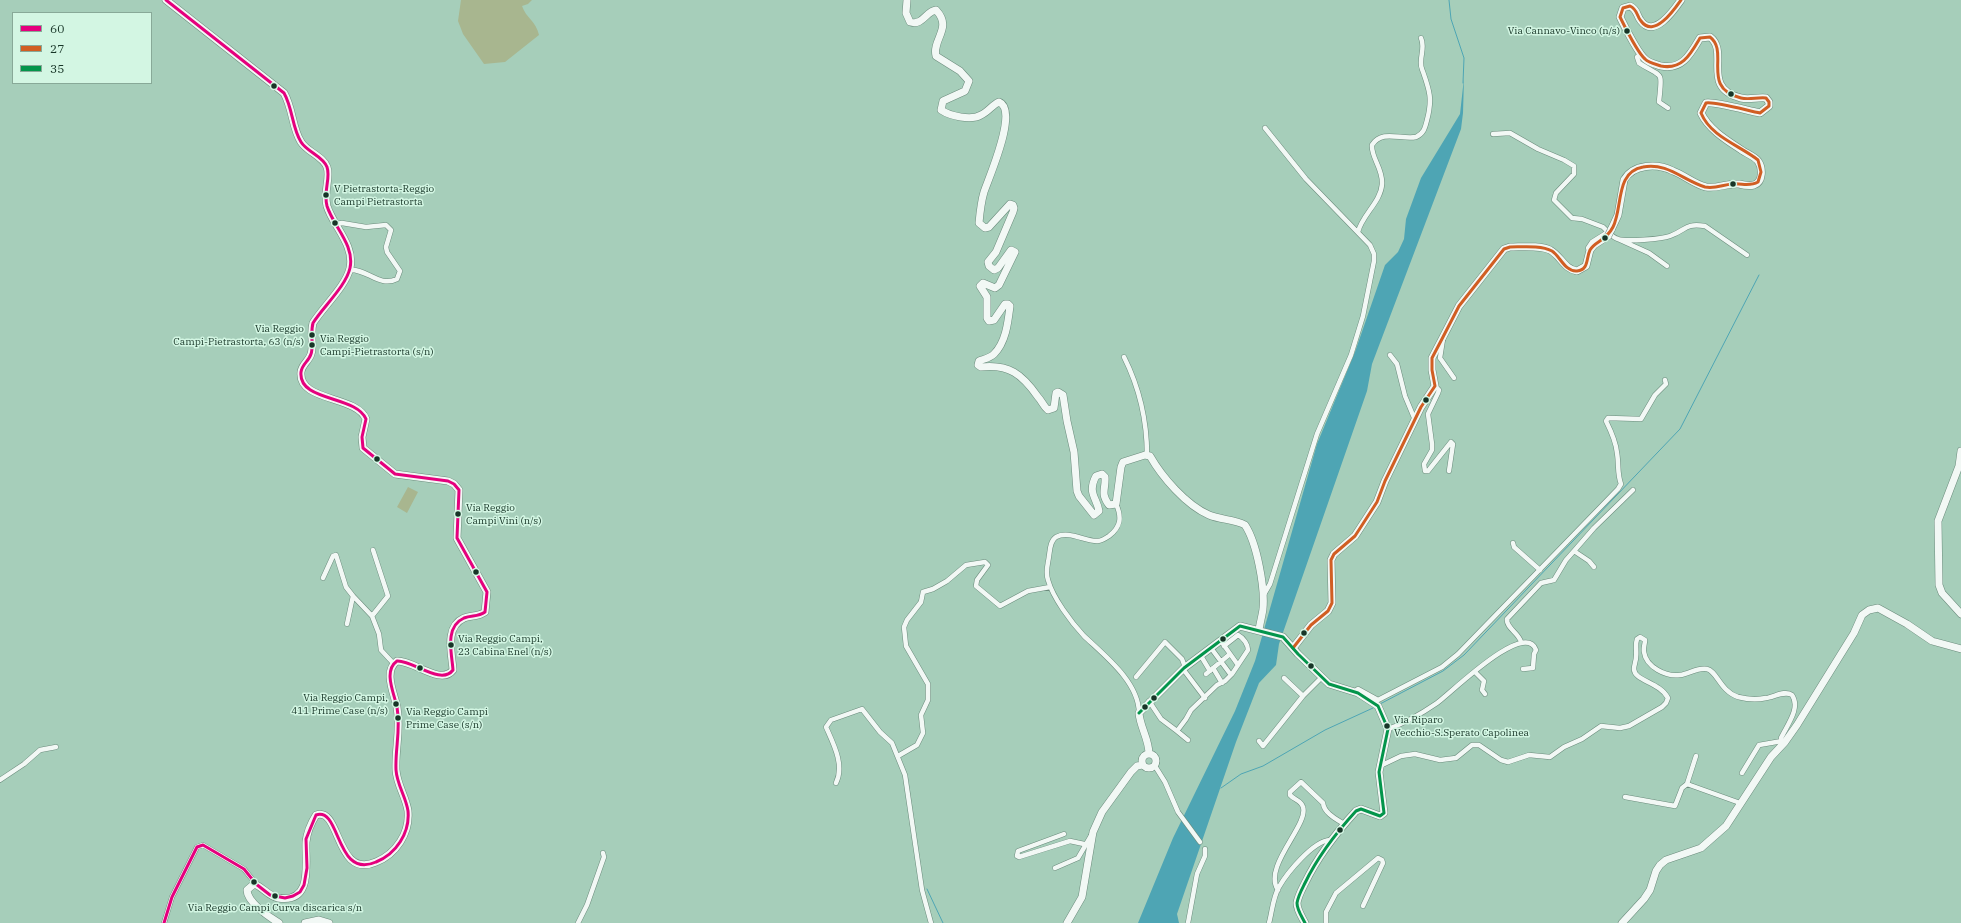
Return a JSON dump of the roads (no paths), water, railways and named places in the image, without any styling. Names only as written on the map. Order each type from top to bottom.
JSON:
[{"type":"street","points":[[164,923],[172,897],[197,847],[203,845],[244,869],[256,884],[270,895],[278,898],[293,896],[300,892],[304,885],[306,876],[306,839],[313,819],[320,814],[326,816],[331,821],[345,854],[358,863],[366,865],[385,858],[400,843],[407,821],[408,811],[399,787],[396,769],[399,736],[398,713],[390,671],[394,664],[402,661],[424,671],[441,676],[451,673],[454,670],[450,648],[455,628],[463,619],[481,616],[485,612],[488,599],[487,592],[478,574],[457,538],[460,495],[456,487],[448,482],[402,476],[388,469],[363,448],[362,437],[366,419],[361,412],[353,406],[311,391],[302,381],[300,374],[302,368],[311,354],[311,330],[313,323],[344,280],[349,270],[351,256],[327,207],[325,198],[328,167],[324,161],[307,150],[298,137],[290,106],[284,93],[166,0]]},
{"type":"street","points":[[907,0],[906,13],[910,22],[915,23],[921,21],[932,10],[936,10],[940,14],[943,26],[936,48],[936,56],[960,70],[969,81],[965,91],[943,101],[941,110],[970,118],[982,115],[999,102],[1006,108],[1005,126],[998,154],[984,193],[979,223],[985,228],[989,227],[1010,204],[1013,205],[1013,212],[996,252],[988,262],[989,266],[994,270],[998,268],[1010,250],[1015,252],[999,285],[995,288],[983,283],[980,286],[987,298],[987,318],[989,320],[994,320],[1005,304],[1010,306],[1007,329],[998,348],[989,358],[979,361],[978,365],[981,367],[1000,366],[1017,374],[1026,381],[1048,410],[1054,408],[1055,395],[1058,392],[1063,395],[1074,452],[1079,496],[1091,514],[1096,514],[1099,509],[1092,495],[1093,480],[1097,474],[1102,474],[1105,480],[1103,491],[1105,500],[1109,504],[1116,504]]},
{"type":"street","points":[[1448,471],[1453,451],[1453,444],[1451,442],[1428,472],[1425,471],[1424,464],[1432,450],[1428,414],[1439,390],[1435,386],[1432,370],[1432,358],[1459,306],[1504,249],[1510,247],[1545,248],[1552,251],[1565,266],[1577,271],[1586,266],[1590,250],[1609,232],[1618,215],[1626,176],[1638,168],[1649,166],[1671,170],[1705,186],[1715,188],[1733,184],[1753,185],[1758,182],[1761,177],[1758,160],[1730,143],[1713,129],[1701,113],[1706,103],[1712,101],[1736,109],[1760,113],[1769,106],[1769,102],[1766,98],[1739,98],[1726,92],[1718,81],[1714,41],[1710,38],[1700,38],[1682,63],[1677,66],[1670,68],[1652,64],[1641,54],[1620,17],[1620,12],[1626,4],[1637,10],[1641,21],[1654,26],[1665,20],[1681,0]]},
{"type":"street","points":[[1358,232],[1364,218],[1377,199],[1382,187],[1381,169],[1372,150],[1372,145],[1379,138],[1388,136],[1416,137],[1425,129],[1431,106],[1426,78],[1421,68],[1424,44],[1421,38]]},
{"type":"street","points":[[1641,54],[1637,57],[1639,63],[1659,73],[1661,78],[1659,102],[1668,108]]},
{"type":"street","points":[[1263,597],[1270,584],[1317,434],[1351,355],[1363,316],[1374,261],[1374,254],[1370,245],[1306,179],[1265,128]]},
{"type":"street","points":[[1493,134],[1510,133],[1538,149],[1569,162],[1574,166],[1574,174],[1556,193],[1554,200],[1572,218],[1582,219],[1603,227],[1618,239],[1648,253],[1667,266]]},
{"type":"street","points":[[336,224],[342,223],[366,227],[386,226],[391,230],[386,252],[400,271],[397,279],[382,282],[360,271],[349,270]]},
{"type":"street","points":[[1618,239],[1655,239],[1670,236],[1686,226],[1698,225],[1705,226],[1747,255]]},
{"type":"street","points":[[1443,337],[1440,358],[1454,378]]},
{"type":"street","points":[[1390,355],[1397,364],[1405,396],[1415,420]]},
{"type":"street","points":[[1124,357],[1134,378],[1138,392],[1147,441],[1147,455],[1160,473],[1195,506],[1212,516],[1245,525],[1253,542],[1263,597],[1260,630]]},
{"type":"street","points":[[1356,692],[1358,689],[1378,700],[1442,667],[1540,570],[1618,490],[1621,484],[1618,477],[1616,444],[1606,421],[1608,418],[1641,419],[1655,395],[1666,384],[1665,380]]},
{"type":"street","points":[[1293,648],[1311,624],[1328,611],[1332,603],[1331,560],[1334,554],[1355,536],[1377,502],[1385,480],[1415,420],[1435,386]]},
{"type":"street","points":[[1961,451],[1959,466],[1938,521],[1939,585],[1942,594],[1961,614]]},
{"type":"street","points":[[1147,455],[1123,462],[1120,467],[1116,504],[1120,522],[1117,529],[1107,538],[1098,541],[1059,536],[1054,540],[1049,550],[1046,570],[1050,587],[1069,617],[1083,635],[1122,672],[1139,704],[1139,720],[1149,743],[1149,754]]},
{"type":"street","points":[[1521,642],[1520,638],[1507,624],[1507,619],[1541,583],[1554,580],[1566,560],[1616,506],[1633,490]]},
{"type":"street","points":[[1513,543],[1514,547],[1540,570]]},
{"type":"street","points":[[372,616],[388,596],[373,550]]},
{"type":"street","points":[[1574,551],[1589,561],[1594,567]]},
{"type":"street","points":[[324,578],[333,556],[336,555],[343,580],[353,596],[372,616],[379,634],[381,650],[394,664]]},
{"type":"street","points":[[898,756],[917,745],[923,733],[921,715],[928,700],[928,684],[906,646],[904,627],[907,620],[921,602],[924,592],[934,589],[947,581],[966,565],[983,562],[988,565],[977,580],[976,586],[1000,606],[1028,591],[1050,587]]},
{"type":"street","points":[[346,624],[353,596]]},
{"type":"street","points":[[1622,923],[1644,899],[1650,890],[1656,871],[1660,865],[1666,860],[1701,848],[1726,826],[1854,633],[1862,615],[1869,610],[1878,608],[1907,624],[1932,641],[1961,649]]},
{"type":"street","points":[[1222,644],[1240,626],[1284,637],[1329,684],[1356,692],[1378,706],[1388,729],[1380,766],[1380,789],[1384,813],[1380,816],[1361,809],[1356,811],[1330,840],[1313,866],[1297,902],[1298,909],[1305,923]]},
{"type":"street","points":[[1139,713],[1149,701],[1184,668],[1211,648],[1235,637],[1242,637],[1248,650],[1238,665],[1231,675],[1222,683],[1216,685],[1205,698],[1191,710],[1177,731]]},
{"type":"street","points":[[1380,766],[1401,756],[1415,754],[1440,760],[1456,758],[1472,745],[1479,745],[1501,760],[1508,762],[1529,755],[1550,757],[1564,747],[1582,739],[1601,726],[1620,728],[1629,726],[1662,707],[1668,698],[1662,688],[1638,678],[1635,674],[1636,647],[1640,637],[1645,640],[1644,652],[1648,662],[1664,672],[1680,675],[1699,669],[1713,671],[1725,690],[1739,697],[1756,699],[1784,693],[1792,695],[1796,699],[1796,706],[1781,738],[1783,742]]},
{"type":"street","points":[[1136,677],[1165,642],[1182,659],[1184,668],[1205,698]]},
{"type":"street","points":[[1388,729],[1414,718],[1438,702],[1500,652],[1521,642],[1530,643],[1535,646],[1536,650],[1534,654],[1533,668],[1523,669]]},
{"type":"street","points":[[1222,644],[1238,665]]},
{"type":"street","points":[[1211,648],[1231,675]]},
{"type":"street","points":[[1210,671],[1230,654]]},
{"type":"street","points":[[1201,656],[1210,671],[1222,683]]},
{"type":"street","points":[[1475,672],[1484,682],[1482,690],[1485,694]]},
{"type":"street","points":[[1259,741],[1264,746],[1303,696],[1322,677]]},
{"type":"street","points":[[1284,678],[1303,696]]},
{"type":"street","points":[[1149,701],[1161,719],[1188,740]]},
{"type":"street","points":[[836,783],[839,777],[838,755],[826,727],[831,720],[858,709],[864,709],[880,732],[892,743],[905,775],[922,890],[931,923]]},
{"type":"street","points":[[1742,773],[1759,745],[1783,742]]},
{"type":"street","points":[[0,780],[24,764],[40,750],[56,747]]},
{"type":"street","points":[[1142,765],[1142,758],[1149,754]]},
{"type":"street","points":[[1149,754],[1155,757],[1155,766],[1165,782],[1178,812],[1200,842]]},
{"type":"street","points":[[1625,797],[1673,807],[1675,806],[1682,788],[1686,784],[1696,756]]},
{"type":"street","points":[[1055,868],[1075,861],[1078,858],[1084,844],[1093,832],[1102,812],[1131,772],[1137,766],[1142,765],[1148,769],[1155,766]]},
{"type":"street","points":[[1278,890],[1274,886],[1275,875],[1286,846],[1303,815],[1304,808],[1300,801],[1290,794],[1295,786],[1301,782],[1322,803],[1323,807],[1330,814],[1344,824]]},
{"type":"street","points":[[1686,784],[1740,803]]},
{"type":"street","points":[[1067,923],[1082,897],[1093,832]]},
{"type":"street","points":[[1064,834],[1018,852],[1017,856],[1019,857],[1070,841],[1084,844]]},
{"type":"street","points":[[1269,923],[1278,890],[1290,871],[1301,859],[1325,840],[1330,840]]},
{"type":"street","points":[[1188,923],[1197,874],[1205,856],[1204,849]]},
{"type":"street","points":[[578,923],[587,905],[604,857],[603,853]]},
{"type":"street","points":[[1326,923],[1326,912],[1336,893],[1378,858],[1382,860],[1382,862],[1363,906]]},
{"type":"street","points":[[256,884],[252,884],[248,887],[247,894],[266,915],[279,923]]},
{"type":"street","points":[[305,923],[319,920],[329,923]]},
{"type":"water","points":[[1464,78],[1461,129],[1372,364],[1367,391],[1279,644],[1276,665],[1259,683],[1236,742],[1177,914],[1179,923],[1138,923],[1173,838],[1235,711],[1255,661],[1317,444],[1355,352],[1385,265],[1398,252],[1404,239],[1406,219],[1421,178],[1460,114]]},
{"type":"waterway","points":[[1449,0],[1451,19],[1464,58],[1463,83]]},
{"type":"waterway","points":[[1380,704],[1443,671],[1464,655],[1680,429],[1759,275]]},
{"type":"waterway","points":[[1221,788],[1241,774],[1263,766],[1325,730],[1373,708]]},
{"type":"waterway","points":[[927,889],[943,923]]},
{"type":"place","name":"Via Cannavo-Vinco (n/s)","points":[[1627,31]]},
{"type":"place","name":"V Pietrastorta-Reggio Campi Pietrastorta","points":[[326,195]]},
{"type":"place","name":"Via Reggio Campi-Pietrastorta, 63 (n/s)","points":[[312,335]]},
{"type":"place","name":"Via Reggio Campi-Pietrastorta (s/n)","points":[[312,345]]},
{"type":"place","name":"Via Reggio Campi Vini (n/s)","points":[[458,514]]},
{"type":"place","name":"Via Reggio Campi, 23 Cabina Enel (n/s)","points":[[451,645]]},
{"type":"place","name":"Via Reggio Campi, 411 Prime Case (n/s)","points":[[396,704]]},
{"type":"place","name":"Via Reggio Campi Prime Case (s/n)","points":[[398,718]]},
{"type":"place","name":"Via Riparo Vecchio-S.Sperato Capolinea","points":[[1387,726]]},
{"type":"place","name":"Via Reggio Campi Curva discarica s/n","points":[[275,896]]}]
